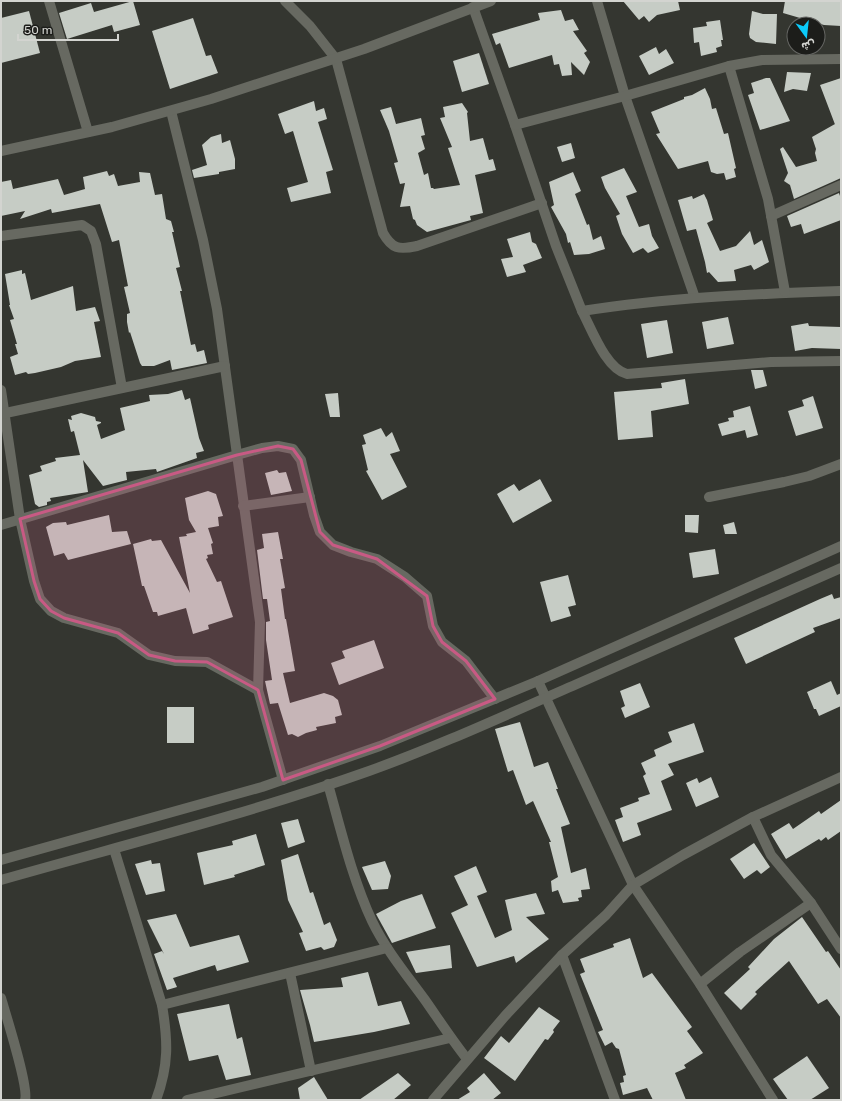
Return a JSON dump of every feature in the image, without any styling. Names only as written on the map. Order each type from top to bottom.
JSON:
[{"type":"street","points":[[48,1],[88,132]]},
{"type":"street","points":[[285,1],[310,26],[336,59],[383,233],[389,244],[407,248],[417,246],[542,203]]},
{"type":"street","points":[[1,151],[88,132],[171,111],[336,59],[491,1]]},
{"type":"street","points":[[597,1],[625,96],[695,298]]},
{"type":"street","points":[[473,7],[556,246],[582,312],[606,358],[613,366],[621,373],[627,374],[770,362],[841,360]]},
{"type":"street","points":[[515,125],[625,96],[729,66],[768,59],[841,59]]},
{"type":"street","points":[[729,66],[758,162],[771,216],[785,292]]},
{"type":"street","points":[[171,111],[208,263],[217,309],[260,622],[258,690],[283,780]]},
{"type":"street","points":[[771,216],[841,185]]},
{"type":"street","points":[[1,236],[82,225],[91,231],[96,244],[122,388]]},
{"type":"street","points":[[582,312],[614,306],[695,298],[785,292],[841,291]]},
{"type":"street","points":[[3,413],[225,366]]},
{"type":"street","points":[[1,390],[3,413],[20,520],[34,582],[40,599],[51,611],[64,618],[118,633],[149,654],[175,661],[207,662],[258,690]]},
{"type":"street","points":[[1,525],[262,448],[278,446],[293,449],[301,460],[314,516],[320,532],[333,545],[351,552],[377,559],[405,577],[427,596],[433,626],[442,642],[466,661],[495,699]]},
{"type":"street","points":[[709,497],[791,481],[841,464]]},
{"type":"street","points":[[244,506],[310,497]]},
{"type":"street","points":[[1,860],[283,780],[380,746],[538,681],[841,546]]},
{"type":"street","points":[[1,880],[114,849],[328,784],[421,751],[841,568]]},
{"type":"street","points":[[538,681],[633,885],[700,984],[773,1100]]},
{"type":"street","points":[[432,1100],[562,954],[606,915],[633,885],[683,855],[753,818],[841,777]]},
{"type":"street","points":[[328,784],[348,854],[372,921],[387,948],[467,1060]]},
{"type":"street","points":[[753,818],[771,855],[811,903],[841,949]]},
{"type":"street","points":[[114,849],[162,1005],[166,1028],[167,1052],[163,1077],[156,1100]]},
{"type":"street","points":[[700,984],[740,952],[811,903]]},
{"type":"street","points":[[162,1005],[387,948]]},
{"type":"street","points":[[562,954],[616,1100]]},
{"type":"street","points":[[290,973],[311,1070]]},
{"type":"street","points":[[1,998],[24,1081],[26,1096],[24,1100]]},
{"type":"street","points":[[187,1100],[450,1038]]},
{"type":"highlighted area","points":[[278,446],[293,449],[301,460],[320,532],[333,545],[377,559],[427,596],[433,626],[442,642],[466,661],[495,699],[380,746],[283,780],[258,690],[207,662],[175,661],[149,655],[118,633],[64,618],[51,611],[40,599],[34,581],[20,519],[237,455]]},
{"type":"building","points":[[133,1],[140,25],[114,32],[112,25],[67,39],[59,13],[91,3],[94,12]]},
{"type":"building","points":[[623,1],[678,1],[680,10],[657,15],[649,22],[644,16],[639,20]]},
{"type":"building","points":[[785,1],[841,1],[841,26],[826,25],[826,16],[793,16],[783,13]]},
{"type":"building","points":[[561,10],[565,21],[573,19],[579,30],[573,31],[587,51],[584,53],[590,62],[584,75],[571,62],[572,75],[562,76],[559,64],[554,65],[552,55],[509,68],[500,43],[496,45],[492,34],[540,20],[538,13]]},
{"type":"building","points":[[29,11],[40,53],[1,63],[1,18]]},
{"type":"building","points":[[752,11],[763,14],[777,14],[776,44],[756,42],[750,38],[749,34]]},
{"type":"building","points":[[193,18],[206,56],[211,55],[218,73],[170,89],[152,31]]},
{"type":"building","points":[[720,20],[723,40],[721,40],[722,46],[716,48],[717,52],[701,56],[699,42],[694,43],[693,28],[707,26],[706,22]]},
{"type":"building","points":[[656,47],[659,54],[666,49],[674,63],[649,75],[639,56]]},
{"type":"building","points":[[479,53],[489,84],[462,92],[453,61]]},
{"type":"building","points":[[787,72],[811,73],[807,91],[793,89],[784,92]]},
{"type":"building","points":[[770,78],[790,121],[760,130],[748,95],[754,93],[751,83]]},
{"type":"building","points":[[841,78],[841,178],[794,199],[790,185],[784,181],[788,173],[780,149],[783,147],[796,167],[817,161],[815,153],[816,149],[812,137],[835,124],[820,85]]},
{"type":"building","points":[[705,88],[710,99],[712,109],[716,108],[724,134],[728,133],[736,168],[734,169],[736,177],[726,180],[724,173],[717,174],[711,172],[708,161],[678,169],[656,134],[660,133],[651,112],[684,99],[684,97],[692,95]]},
{"type":"building","points":[[314,101],[316,111],[324,108],[327,119],[318,122],[333,170],[326,172],[331,193],[291,202],[287,188],[308,182],[293,131],[285,134],[278,114]]},
{"type":"building","points":[[462,103],[468,112],[470,141],[483,138],[489,160],[493,159],[496,170],[475,175],[483,213],[470,216],[471,220],[427,232],[417,225],[413,219],[410,206],[400,207],[405,183],[400,184],[394,163],[398,162],[389,131],[380,110],[391,107],[396,124],[421,118],[425,135],[421,136],[425,149],[418,153],[424,175],[428,173],[431,188],[434,189],[460,185],[448,148],[452,147],[440,118],[445,117],[443,107]]},
{"type":"building","points":[[221,134],[222,143],[230,140],[235,159],[235,169],[219,172],[219,174],[194,178],[192,170],[207,165],[202,145],[211,137]]},
{"type":"building","points":[[571,143],[575,158],[562,162],[557,147]]},
{"type":"building","points":[[624,168],[637,192],[626,196],[639,227],[649,224],[652,236],[659,248],[648,253],[643,248],[633,253],[622,234],[616,216],[620,214],[605,188],[601,177]]},
{"type":"building","points":[[107,171],[109,176],[114,174],[118,186],[140,182],[139,172],[150,173],[155,195],[162,194],[166,219],[171,221],[174,232],[172,232],[180,267],[176,268],[182,291],[180,291],[191,345],[195,344],[197,352],[204,350],[207,363],[172,370],[170,360],[154,366],[142,366],[130,332],[129,333],[127,314],[130,313],[124,287],[128,286],[119,240],[112,242],[100,204],[52,213],[51,209],[20,219],[25,211],[1,216],[1,182],[11,180],[13,189],[58,179],[64,195],[85,189],[83,177]]},
{"type":"building","points":[[573,172],[581,191],[575,194],[587,225],[589,224],[593,240],[601,236],[605,249],[589,254],[574,255],[570,242],[568,243],[566,234],[551,207],[554,205],[549,182]]},
{"type":"building","points":[[839,193],[841,199],[841,220],[804,234],[801,224],[791,227],[787,216]]},
{"type":"building","points":[[704,194],[713,220],[707,223],[720,251],[736,246],[750,231],[754,245],[762,240],[769,262],[754,270],[751,265],[734,270],[736,281],[718,282],[709,272],[707,273],[696,229],[687,231],[678,200],[692,196],[693,199]]},
{"type":"building","points":[[530,232],[532,242],[536,244],[542,258],[523,265],[526,272],[507,277],[501,259],[513,257],[507,239]]},
{"type":"building","points":[[22,270],[22,274],[25,273],[31,300],[73,286],[76,311],[95,307],[100,321],[94,322],[101,357],[75,361],[61,367],[35,373],[28,374],[26,372],[15,375],[10,357],[18,354],[15,344],[17,344],[10,320],[14,319],[9,305],[5,274]]},
{"type":"building","points":[[728,317],[734,344],[707,349],[702,322]]},
{"type":"building","points":[[667,320],[673,353],[647,358],[641,324]]},
{"type":"building","points":[[808,323],[809,326],[841,327],[841,349],[812,348],[795,351],[791,326]]},
{"type":"building","points":[[751,370],[763,370],[767,386],[755,389]]},
{"type":"building","points":[[685,379],[689,404],[651,411],[653,437],[618,440],[614,392],[662,388],[661,383]]},
{"type":"building","points":[[182,390],[185,400],[190,398],[199,438],[204,451],[196,453],[197,458],[157,472],[156,469],[126,472],[127,480],[103,486],[83,460],[88,492],[50,498],[51,501],[47,502],[47,505],[39,507],[35,504],[29,475],[42,471],[40,466],[56,461],[55,458],[80,455],[74,431],[71,432],[68,419],[72,420],[71,416],[81,413],[95,417],[96,421],[101,422],[97,425],[101,439],[125,430],[120,408],[150,401],[149,395],[168,394]]},
{"type":"building","points":[[338,393],[340,417],[330,417],[325,394]]},
{"type":"building","points":[[813,396],[823,428],[796,436],[788,411],[804,406],[802,400]]},
{"type":"building","points":[[750,406],[758,435],[747,438],[745,430],[722,436],[718,424],[729,421],[728,418],[734,417],[733,411]]},
{"type":"building","points":[[381,428],[386,437],[392,432],[400,451],[390,454],[407,487],[382,500],[366,471],[368,470],[362,445],[366,444],[363,435]]},
{"type":"building","points":[[277,470],[279,473],[286,472],[292,491],[271,495],[265,473]]},
{"type":"building","points":[[540,479],[552,501],[513,523],[497,494],[514,484],[519,491]]},
{"type":"building","points":[[208,491],[216,494],[223,516],[218,517],[219,526],[208,528],[213,543],[211,544],[213,554],[207,555],[208,558],[206,559],[217,582],[221,581],[233,617],[208,625],[209,629],[193,634],[186,608],[158,616],[157,612],[153,612],[144,586],[142,586],[133,544],[151,539],[152,541],[161,540],[190,593],[179,537],[187,536],[186,534],[196,532],[189,520],[185,498]]},
{"type":"building","points":[[109,515],[112,532],[127,531],[131,544],[68,560],[64,553],[54,556],[46,527],[53,523],[66,522],[67,525]]},
{"type":"building","points":[[685,515],[699,515],[698,533],[685,532]]},
{"type":"building","points":[[734,522],[737,534],[725,534],[723,525]]},
{"type":"building","points":[[278,532],[283,559],[280,559],[285,588],[281,589],[295,671],[283,673],[290,703],[324,693],[333,696],[338,700],[342,715],[335,717],[336,723],[316,727],[317,730],[298,737],[292,734],[288,735],[278,703],[270,704],[265,681],[272,680],[266,640],[266,622],[270,621],[267,599],[263,599],[257,550],[264,548],[262,534]]},
{"type":"building","points":[[715,549],[719,574],[693,578],[689,553]]},
{"type":"building","points":[[568,575],[576,605],[568,607],[571,616],[551,622],[540,582]]},
{"type":"building","points":[[832,594],[834,599],[841,597],[841,618],[813,628],[815,632],[746,664],[734,638]]},
{"type":"building","points":[[374,640],[384,668],[339,685],[331,663],[345,658],[342,651]]},
{"type":"building","points":[[831,681],[837,695],[841,693],[841,706],[819,716],[816,709],[814,709],[807,692]]},
{"type":"building","points":[[640,683],[650,707],[625,718],[621,708],[625,706],[620,691]]},
{"type":"building","points":[[167,707],[194,707],[194,743],[167,743]]},
{"type":"building","points":[[520,722],[534,767],[548,762],[558,789],[556,789],[570,824],[561,827],[571,873],[586,868],[590,889],[581,890],[582,897],[578,898],[579,901],[563,903],[558,890],[552,892],[551,881],[558,877],[549,842],[551,842],[533,801],[526,805],[513,770],[508,772],[495,729]]},
{"type":"building","points":[[694,723],[704,752],[668,764],[674,775],[661,781],[672,810],[637,823],[641,835],[623,842],[615,820],[623,817],[620,808],[639,801],[638,798],[650,794],[643,776],[646,774],[641,763],[656,756],[654,750],[672,742],[668,732]]},
{"type":"building","points":[[711,777],[719,797],[696,807],[686,783],[697,778],[699,783]]},
{"type":"building","points":[[841,800],[841,831],[828,840],[826,837],[821,841],[819,839],[786,859],[771,834],[789,823],[793,829],[819,811],[821,814]]},
{"type":"building","points":[[298,819],[305,842],[288,848],[281,823]]},
{"type":"building","points":[[256,834],[265,865],[234,875],[235,877],[204,885],[197,853],[233,845],[232,841]]},
{"type":"building","points":[[754,843],[770,867],[761,874],[757,870],[744,879],[730,859]]},
{"type":"building","points":[[298,854],[310,893],[313,892],[324,925],[330,922],[337,940],[334,947],[324,950],[321,947],[306,951],[299,933],[303,932],[288,900],[281,860]]},
{"type":"building","points":[[151,860],[152,864],[160,863],[165,891],[146,895],[135,864]]},
{"type":"building","points":[[385,861],[391,876],[388,889],[372,890],[362,867]]},
{"type":"building","points":[[476,866],[487,892],[477,896],[495,938],[512,930],[505,900],[536,893],[545,914],[526,917],[549,939],[516,963],[514,956],[477,967],[451,913],[468,905],[454,876]]},
{"type":"building","points":[[422,894],[436,928],[392,943],[376,914],[401,901]]},
{"type":"building","points":[[176,914],[190,947],[239,935],[249,962],[217,971],[215,965],[173,978],[177,987],[167,990],[154,954],[162,951],[164,954],[147,920]]},
{"type":"building","points":[[802,917],[826,952],[828,951],[841,970],[841,1018],[827,999],[818,1004],[789,961],[755,992],[757,994],[741,1010],[724,993],[750,969],[748,967],[774,939]]},
{"type":"building","points":[[630,938],[643,978],[652,973],[692,1027],[687,1031],[703,1053],[684,1065],[686,1068],[675,1073],[686,1100],[653,1100],[647,1088],[623,1095],[620,1083],[624,1082],[623,1076],[626,1075],[619,1049],[616,1048],[612,1042],[605,1046],[598,1032],[603,1030],[580,974],[585,972],[580,959],[614,947],[613,944]]},
{"type":"building","points":[[450,945],[452,968],[416,973],[406,952]]},
{"type":"building","points":[[368,972],[378,1006],[401,1001],[410,1024],[374,1032],[314,1042],[300,990],[343,987],[341,978]]},
{"type":"building","points":[[229,1004],[237,1039],[242,1037],[251,1075],[226,1080],[218,1055],[189,1061],[177,1014]]},
{"type":"building","points":[[539,1007],[560,1021],[548,1040],[545,1039],[515,1081],[484,1058],[501,1036],[509,1043]]},
{"type":"building","points":[[807,1056],[829,1088],[810,1100],[788,1100],[773,1079]]},
{"type":"building","points":[[398,1073],[411,1085],[393,1100],[359,1100]]},
{"type":"building","points":[[484,1073],[501,1093],[492,1100],[457,1100],[470,1092],[467,1088]]},
{"type":"building","points":[[314,1077],[328,1100],[300,1100],[298,1088]]}]
